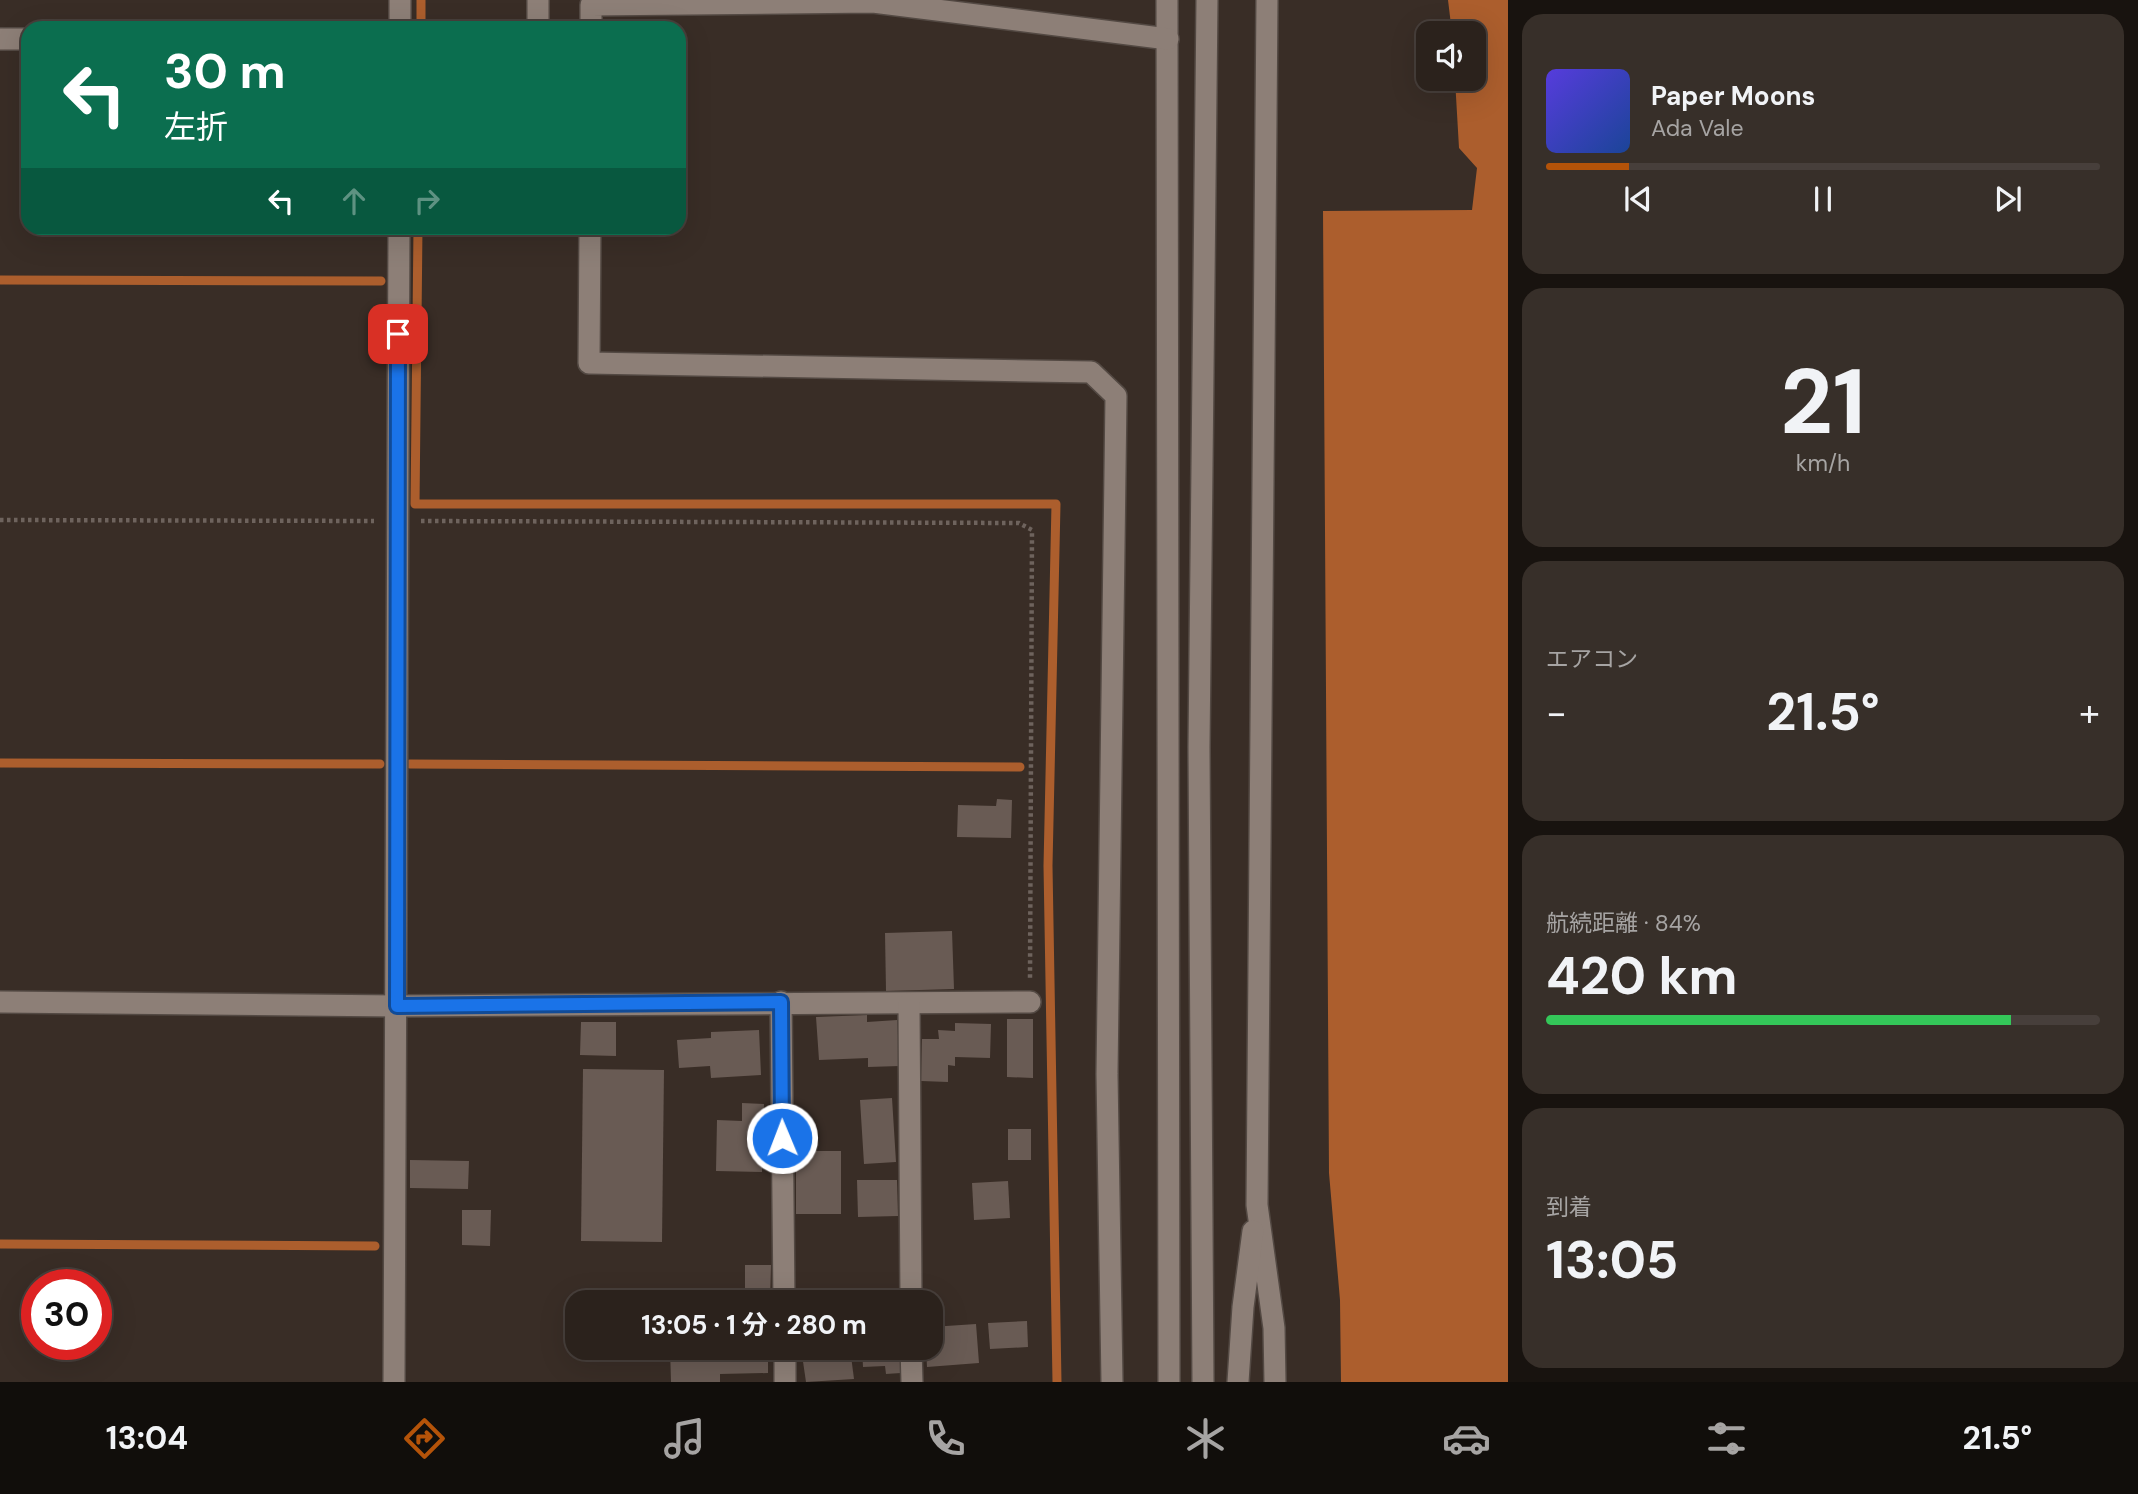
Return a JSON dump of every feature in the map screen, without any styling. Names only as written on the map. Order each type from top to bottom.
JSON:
[{"type":"street","points":[[400,0],[400,21]]},
{"type":"street","points":[[538,0],[538,21]]},
{"type":"street","points":[[1167,0],[1169,1382]]},
{"type":"street","points":[[1203,1382],[1199,747],[1207,0]]},
{"type":"street","points":[[1238,1382],[1243,1307],[1257,1205],[1267,0]]},
{"type":"street","points":[[591,21],[591,5],[872,1],[1168,38]]},
{"type":"street","points":[[0,39],[21,39]]},
{"type":"street","points":[[394,1382],[399,235]]},
{"type":"street","points":[[590,235],[589,363],[1091,372],[1116,396],[1107,1074],[1112,1382]]},
{"type":"street","points":[[0,1002],[397,1006],[1030,1002]]},
{"type":"street","points":[[781,1002],[784,1290]]},
{"type":"street","points":[[909,1004],[911,1290]]},
{"type":"street","points":[[1257,1205],[1274,1328],[1275,1382]]},
{"type":"street","points":[[785,1360],[785,1382]]},
{"type":"street","points":[[911,1360],[912,1382]]},
{"type":"path","points":[[0,520],[1019,523],[1032,530],[1030,1002]]},
{"type":"shaded area","points":[[1448,0],[1508,0],[1508,1382],[1341,1382],[1340,1300],[1329,1173],[1323,211],[1472,210],[1477,168],[1459,148],[1456,91],[1486,91],[1486,21],[1451,21]]},
{"type":"building","points":[[997,799],[1012,800],[1011,838],[957,837],[958,805],[996,806]]},
{"type":"building","points":[[952,931],[954,989],[886,991],[885,933]]},
{"type":"building","points":[[867,1015],[867,1022],[897,1020],[900,1066],[868,1067],[868,1058],[819,1060],[816,1017]]},
{"type":"building","points":[[1007,1019],[1033,1019],[1033,1078],[1007,1077]]},
{"type":"building","points":[[581,1022],[616,1022],[616,1056],[580,1055]]},
{"type":"building","points":[[955,1023],[991,1024],[990,1058],[955,1057],[955,1066],[948,1065],[948,1082],[921,1081],[922,1039],[939,1039],[938,1030],[955,1031]]},
{"type":"building","points":[[759,1030],[761,1075],[711,1078],[710,1066],[679,1068],[677,1040],[711,1038],[711,1032]]},
{"type":"building","points":[[583,1069],[664,1070],[662,1242],[581,1241]]},
{"type":"building","points":[[892,1098],[896,1162],[864,1164],[860,1100]]},
{"type":"building","points":[[742,1103],[764,1104],[762,1172],[716,1171],[717,1120],[742,1121]]},
{"type":"building","points":[[1008,1129],[1031,1129],[1031,1160],[1008,1160]]},
{"type":"building","points":[[796,1151],[841,1151],[841,1214],[796,1214]]},
{"type":"building","points":[[410,1160],[469,1161],[468,1189],[410,1188]]},
{"type":"building","points":[[857,1180],[897,1180],[898,1216],[858,1217]]},
{"type":"building","points":[[1008,1181],[1010,1218],[974,1220],[972,1183]]},
{"type":"building","points":[[462,1210],[491,1210],[490,1246],[462,1245]]},
{"type":"building","points":[[745,1265],[771,1265],[770,1290],[745,1290]]},
{"type":"building","points":[[1027,1321],[1028,1347],[990,1349],[988,1323]]},
{"type":"building","points":[[976,1324],[979,1363],[927,1367],[927,1360],[943,1360],[943,1326]]},
{"type":"building","points":[[670,1360],[768,1360],[768,1373],[720,1374],[720,1382],[671,1382]]},
{"type":"building","points":[[803,1360],[852,1360],[854,1379],[806,1382]]},
{"type":"building","points":[[863,1360],[900,1360],[901,1373],[886,1374],[885,1366],[863,1367]]},
{"type":"waterway","points":[[421,0],[421,21]]},
{"type":"waterway","points":[[418,235],[415,504],[1056,504],[1048,866],[1057,1382]]},
{"type":"waterway","points":[[0,280],[381,281]]},
{"type":"waterway","points":[[0,763],[380,764]]},
{"type":"waterway","points":[[410,764],[1020,767]]},
{"type":"waterway","points":[[0,1244],[375,1246]]},
{"type":"route","points":[[398,334],[397,1006],[781,1002],[782,1138]]}]
